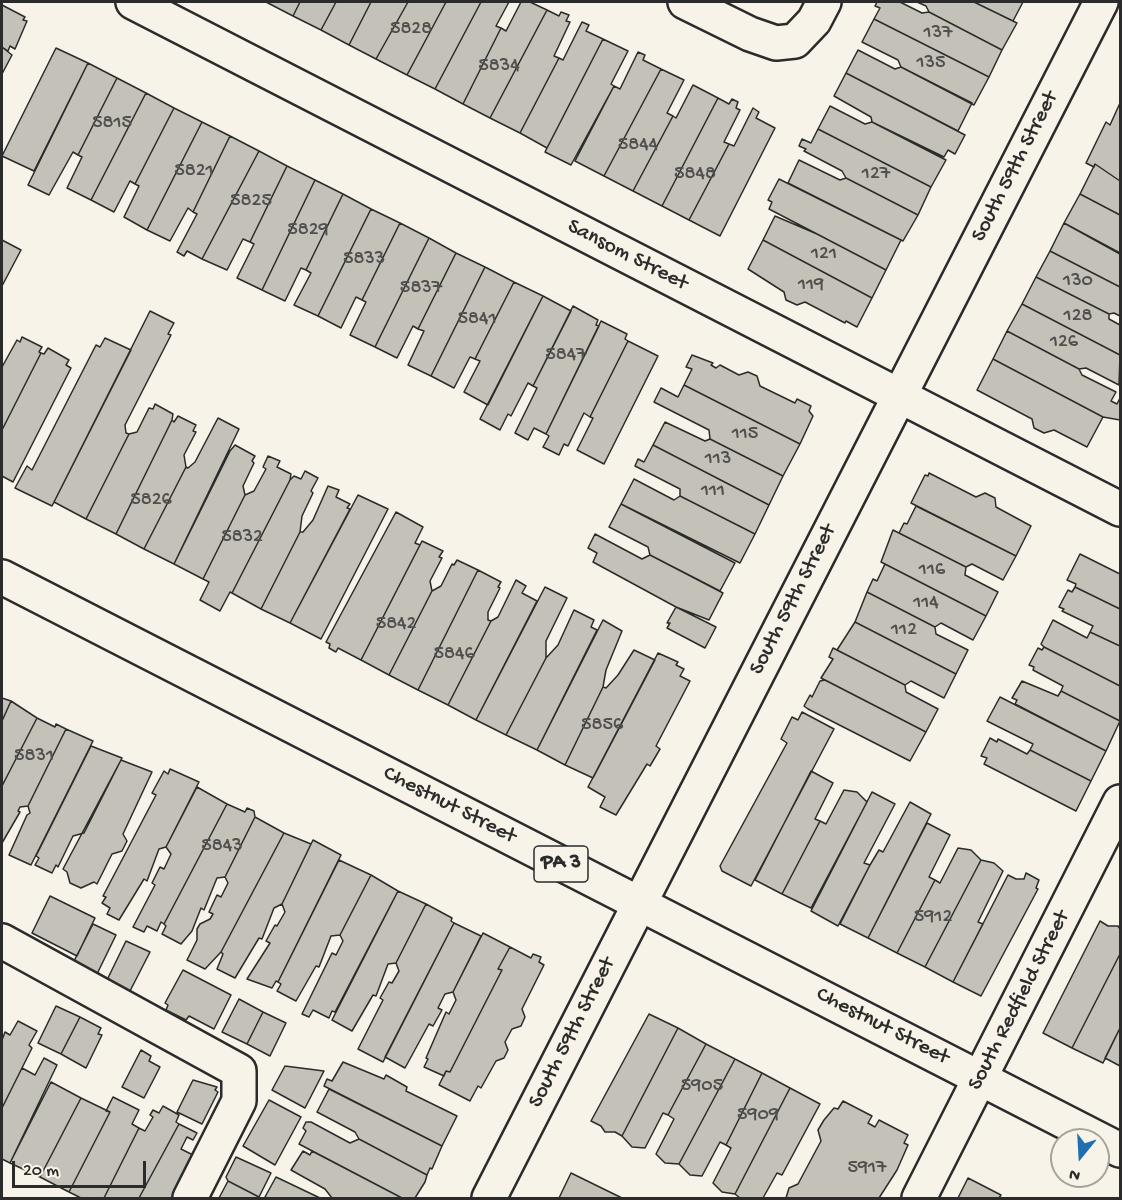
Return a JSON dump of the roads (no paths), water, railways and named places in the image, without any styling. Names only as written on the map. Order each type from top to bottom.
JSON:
[{"type":"street","name":"Sansom Street","points":[[133,2],[1120,509]]},
{"type":"street","points":[[685,2],[750,34],[776,43],[795,41],[814,21],[824,2]]},
{"type":"street","name":"South 59th Street","points":[[489,1198],[1101,2]]},
{"type":"street","name":"Chestnut Street","points":[[2,578],[1120,1150]]},
{"type":"street","name":"South Redfield Street","points":[[919,1198],[1120,802]]},
{"type":"street","points":[[2,941],[239,1071],[239,1101],[190,1198]]}]
